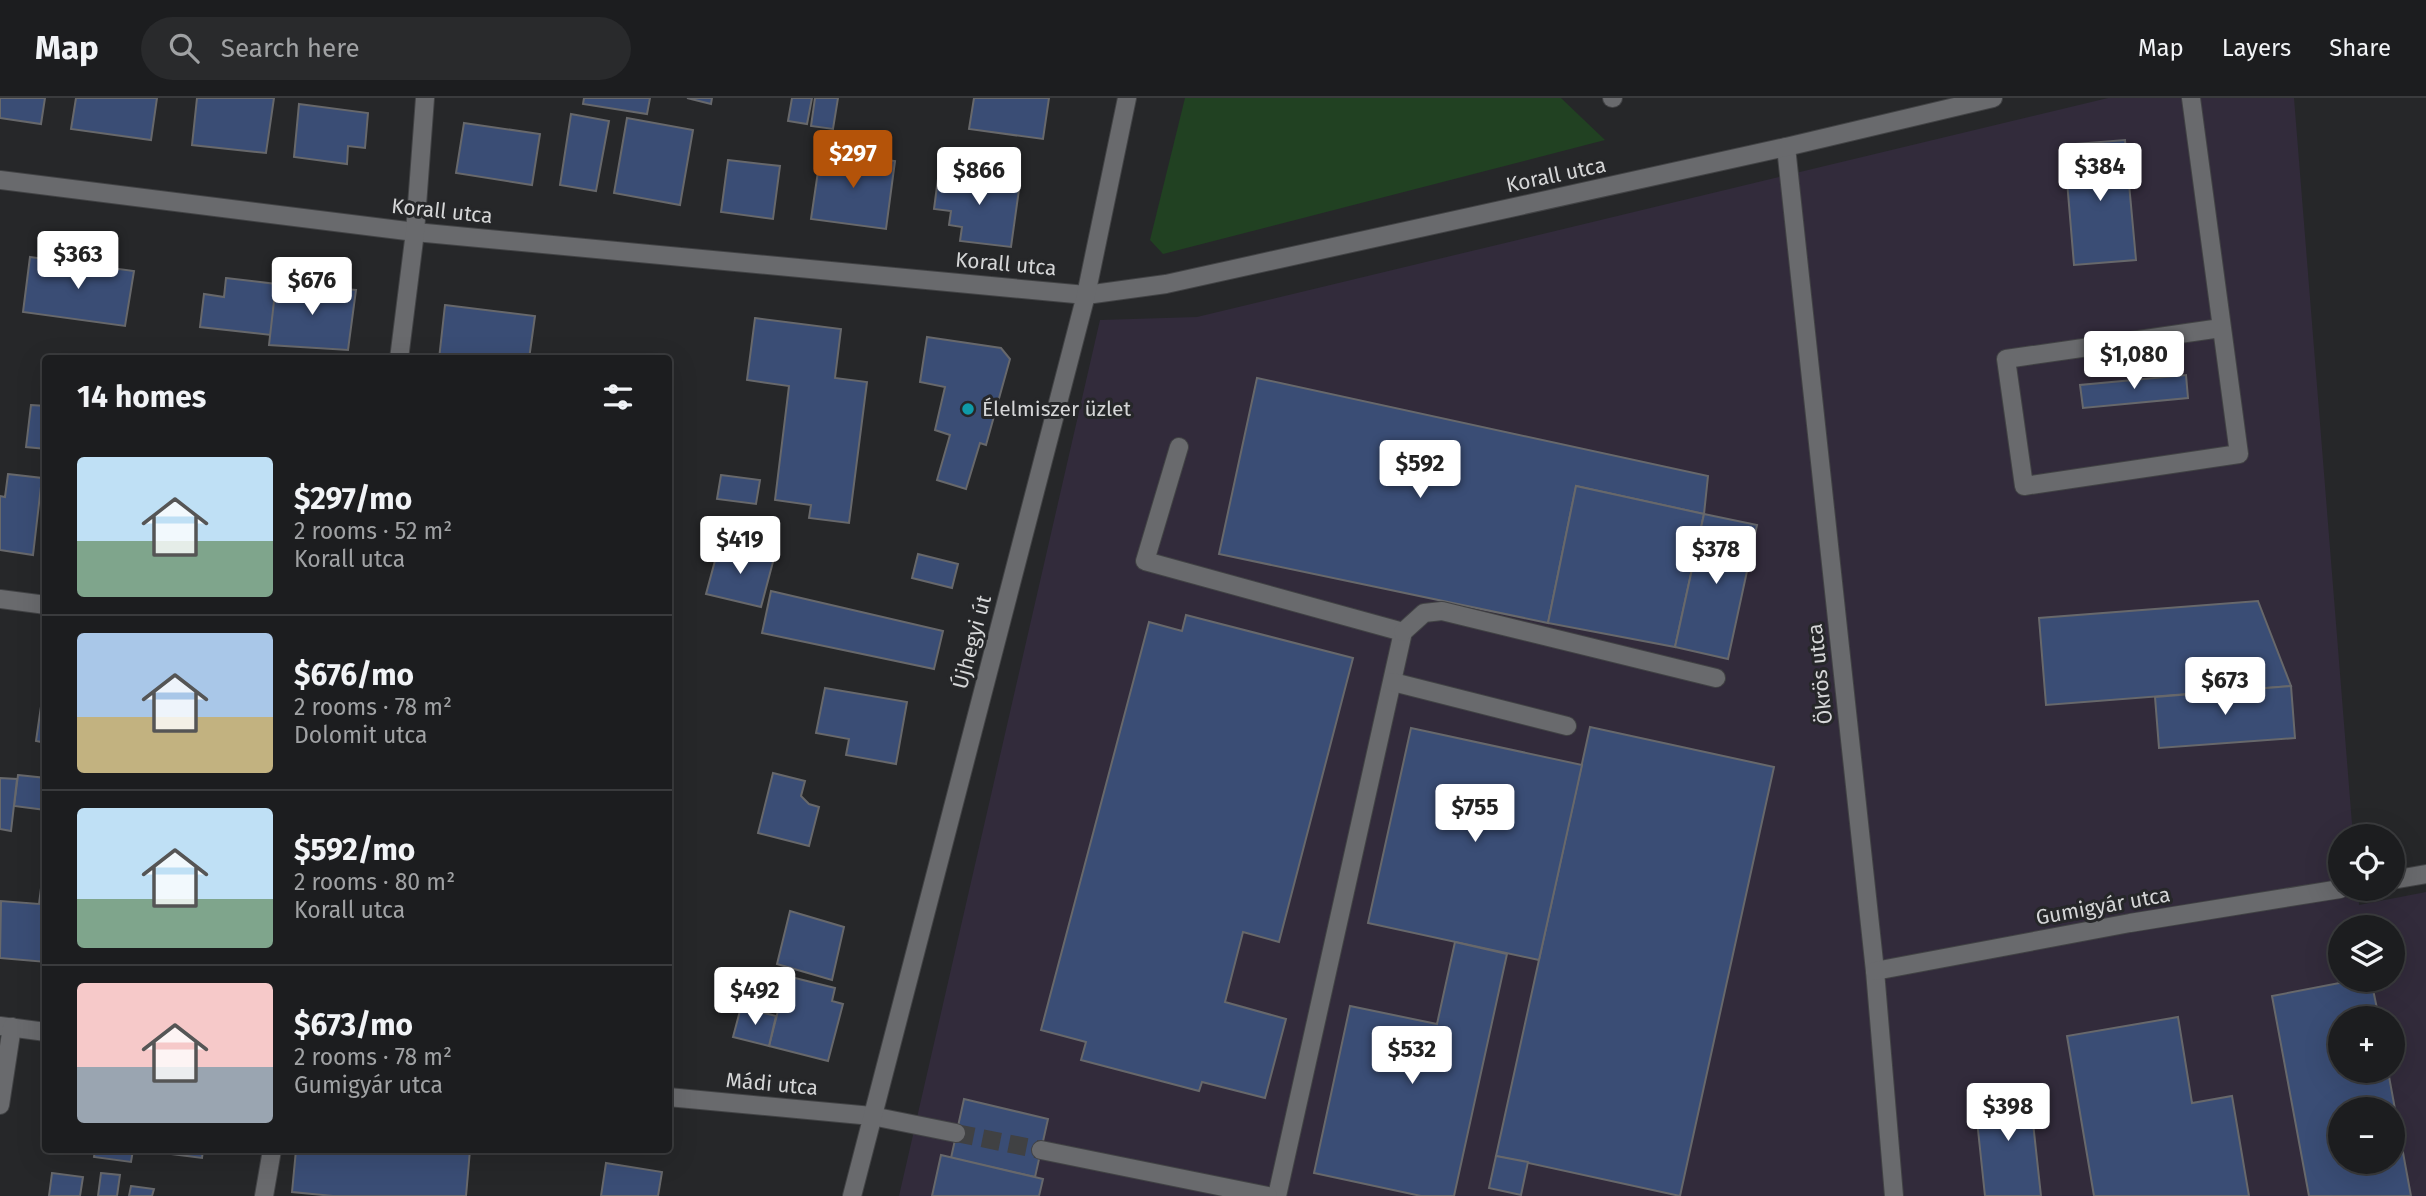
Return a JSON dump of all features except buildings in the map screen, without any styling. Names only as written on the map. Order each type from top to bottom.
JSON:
[{"type":"street","points":[[400,355],[415,232],[425,98]]},
{"type":"street","name":"Újhegyi út","points":[[852,1196],[1086,295],[1127,98]]},
{"type":"street","name":"Korall utca","points":[[0,180],[415,232],[1086,295],[1167,284],[1786,147],[1993,98]]},
{"type":"street","points":[[2192,98],[2239,454],[2024,486],[2006,359],[2221,328]]},
{"type":"street","name":"Ökrös utca","points":[[1786,147],[1875,971],[1894,1196]]},
{"type":"street","points":[[1179,447],[1145,561],[1404,632]]},
{"type":"street","points":[[0,600],[42,605]]},
{"type":"street","points":[[1277,1196],[1404,632],[1424,613],[1442,611],[1716,678]]},
{"type":"street","points":[[1393,682],[1567,726]]},
{"type":"street","points":[[2405,878],[2426,874]]},
{"type":"street","name":"Gumigyár utca","points":[[1875,971],[2130,923],[2328,891]]},
{"type":"street","points":[[0,1105],[6,1026],[42,1031]]},
{"type":"street","name":"Mádi utca","points":[[672,1097],[872,1116],[957,1133]]},
{"type":"street","points":[[1041,1150],[1268,1196]]},
{"type":"street","points":[[264,1196],[271,1153]]},
{"type":"shaded area","points":[[2108,98],[2294,98],[2352,824],[2328,824],[2328,901],[2359,901],[2359,905],[2380,901],[2405,901],[2405,896],[2426,892],[2426,1196],[899,1196],[1100,320],[1197,317]]},
{"type":"green space","points":[[1185,98],[1561,98],[1605,140],[1163,254],[1150,240]]},
{"type":"tunnel","points":[[956,1133],[1041,1150]]},
{"type":"place","name":"Élelmiszer üzlet","points":[[968,409]]}]
